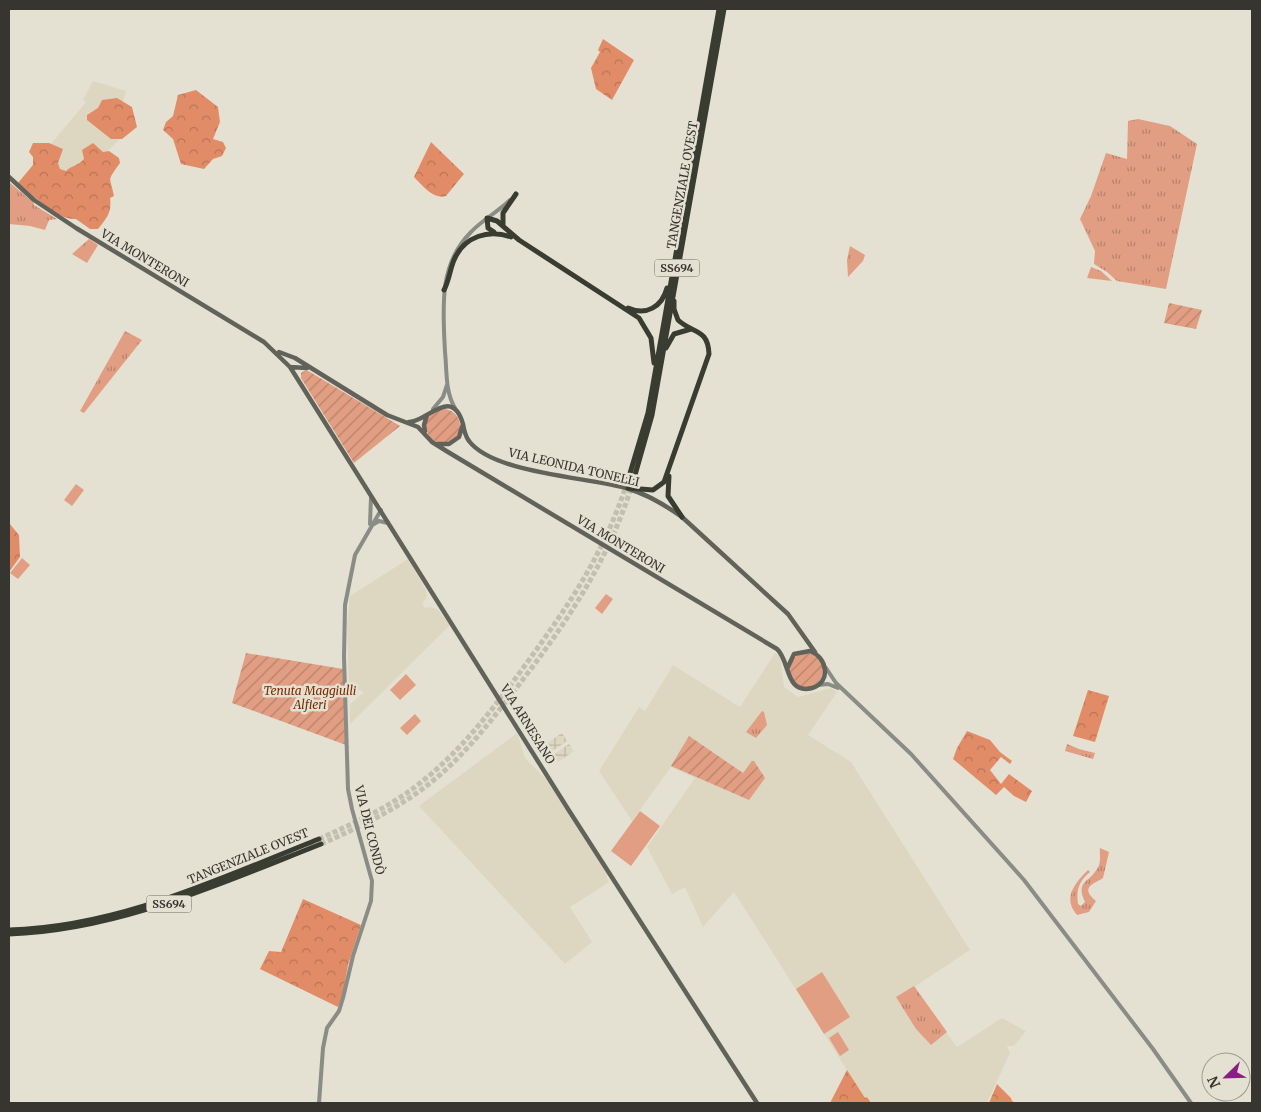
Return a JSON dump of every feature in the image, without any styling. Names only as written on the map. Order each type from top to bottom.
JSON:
[{"type":"highway","name":"TANGENZIALE OVEST","points":[[679,249],[648,413],[630,481],[646,436],[657,387],[719,9]]},
{"type":"highway","name":"TANGENZIALE OVEST","points":[[713,52],[724,9]]},
{"type":"highway","points":[[506,230],[503,224],[503,213],[516,194]]},
{"type":"highway","points":[[519,240],[494,232],[488,228],[486,218],[497,220],[519,240],[618,303],[643,323],[653,344],[654,361],[648,413]]},
{"type":"highway","points":[[444,290],[454,259],[462,248],[479,235],[494,232]]},
{"type":"highway","points":[[618,303],[631,309],[644,311],[660,303],[667,290],[679,249]]},
{"type":"highway","points":[[628,488],[653,490],[664,482],[709,354],[708,344],[703,334],[678,320],[674,309],[679,249]]},
{"type":"highway","points":[[657,387],[668,342],[678,332],[692,329]]},
{"type":"highway","points":[[669,471],[668,496],[682,517]]},
{"type":"highway","name":"TANGENZIALE OVEST","points":[[9,930],[74,924],[130,911],[184,893],[320,842],[142,912],[63,930],[9,934]]},
{"type":"main road","name":"VIA MONTERONI","points":[[9,177],[51,212],[276,350],[300,361],[309,369],[387,415],[418,427],[435,443],[777,649],[794,684],[804,688],[814,687]]},
{"type":"main road","name":"VIA MONTERONI","points":[[276,350],[299,379]]},
{"type":"main road","points":[[290,367],[293,362],[300,361]]},
{"type":"main road","name":"VIA MONTERONI","points":[[290,367],[309,369]]},
{"type":"main road","points":[[299,379],[302,370],[309,369]]},
{"type":"main road","name":"VIA ARNESANO","points":[[299,379],[568,809],[757,1103]]},
{"type":"main road","points":[[402,421],[417,421],[433,409],[447,406],[459,414],[463,424],[462,433],[453,443],[444,445],[435,443]]},
{"type":"main road","points":[[426,434],[424,425],[428,414]]},
{"type":"main road","name":"VIA LEONIDA TONELLI","points":[[463,424],[466,437],[474,446],[508,463],[529,470],[628,488],[660,502],[682,517],[788,614],[815,652]]},
{"type":"main road","points":[[787,669],[790,658],[799,652],[815,652],[824,661],[825,666],[823,679],[814,687]]},
{"type":"street","points":[[459,414],[449,397],[447,378],[444,290],[446,275],[458,247],[470,232],[516,194]]},
{"type":"street","points":[[433,409],[445,392],[447,378]]},
{"type":"street","name":"VIA DEI CONDÒ","points":[[370,491],[372,506],[370,527]]},
{"type":"street","name":"VIA DEI CONDÒ","points":[[319,1103],[323,1048],[327,1028],[339,1011],[353,956],[371,901],[372,881],[348,789],[344,657],[345,605],[355,555],[381,510]]},
{"type":"street","points":[[370,527],[379,521],[386,521],[391,525]]},
{"type":"street","points":[[825,666],[829,676],[911,754],[1024,880],[1154,1049],[1192,1103]]},
{"type":"street","points":[[814,687],[828,684],[842,689]]},
{"type":"shaded area","points":[[93,81],[126,91],[119,116],[128,132],[105,153],[62,199],[33,196],[18,183],[86,102],[83,100]]},
{"type":"shaded area","points":[[408,559],[426,590],[427,597],[422,603],[425,608],[437,609],[450,625],[350,724],[350,704],[364,692],[349,685],[347,626],[350,596]]},
{"type":"shaded area","points":[[775,653],[780,656],[784,687],[798,697],[831,688],[837,692],[808,735],[851,762],[970,950],[914,987],[957,1047],[1002,1018],[1026,1031],[1014,1046],[1007,1046],[1010,1053],[987,1103],[830,1103],[847,1070],[734,892],[703,927],[685,887],[672,894],[647,847],[695,778],[671,767],[632,821],[599,771],[639,707],[645,711],[673,665],[740,707]]},
{"type":"shaded area","points":[[517,733],[525,758],[547,780],[609,875],[606,877],[609,882],[570,907],[592,942],[565,964],[419,806]]},
{"type":"shaded area","points":[[562,733],[567,741],[551,752],[546,744]]},
{"type":"shaded area","points":[[569,744],[574,751],[558,762],[553,755]]},
{"type":"green space","points":[[603,39],[634,60],[612,100],[596,89],[591,68],[600,52],[598,50]]},
{"type":"green space","points":[[196,90],[218,107],[220,122],[213,139],[223,142],[226,148],[222,156],[213,159],[204,169],[181,164],[173,139],[163,130],[166,122],[173,116],[178,95]]},
{"type":"green space","points":[[117,98],[132,107],[137,127],[122,139],[111,139],[87,120],[87,115],[98,108],[102,100]]},
{"type":"green space","points":[[1138,119],[1170,126],[1197,144],[1166,289],[1117,281],[1094,264],[1095,251],[1080,219],[1091,196],[1106,153],[1127,159],[1128,121]]},
{"type":"green space","points":[[431,142],[464,174],[446,196],[441,197],[432,194],[414,177]]},
{"type":"green space","points":[[33,143],[49,143],[63,149],[58,163],[60,169],[66,171],[84,159],[82,150],[93,143],[103,152],[109,151],[119,158],[120,163],[110,179],[114,196],[110,198],[108,215],[98,229],[90,229],[76,219],[62,216],[38,200],[18,183],[33,165],[33,157],[29,152]]},
{"type":"green space","points":[[9,182],[34,205],[57,219],[49,220],[45,230],[9,224]]},
{"type":"green space","points":[[89,239],[98,245],[87,263],[72,254]]},
{"type":"green space","points":[[850,246],[865,255],[863,261],[848,277],[847,260]]},
{"type":"green space","points":[[1091,267],[1101,271],[1112,281],[1087,278]]},
{"type":"green space","points":[[1169,303],[1202,310],[1196,329],[1164,323]]},
{"type":"green space","points":[[125,331],[142,340],[84,413],[80,411]]},
{"type":"green space","points":[[306,370],[400,426],[354,463],[301,378],[301,373]]},
{"type":"green space","points":[[443,409],[455,414],[460,426],[455,438],[443,443],[431,438],[426,426],[431,414]]},
{"type":"green space","points":[[76,484],[84,490],[72,506],[64,500]]},
{"type":"green space","points":[[9,523],[19,535],[20,557],[9,572]]},
{"type":"green space","points":[[22,558],[30,565],[18,579],[10,573]]},
{"type":"green space","points":[[606,594],[613,599],[602,614],[595,608]]},
{"type":"green space","name":"Tenuta Maggiulli Alfieri","points":[[246,653],[343,669],[346,745],[232,703]]},
{"type":"green space","points":[[806,653],[818,658],[823,670],[818,682],[806,687],[794,682],[789,670],[794,658]]},
{"type":"green space","points":[[406,674],[416,685],[400,700],[390,690]]},
{"type":"green space","points":[[1088,690],[1109,696],[1095,742],[1073,736]]},
{"type":"green space","points":[[762,711],[764,712],[767,725],[756,738],[746,732]]},
{"type":"green space","points":[[415,714],[421,721],[407,735],[400,728]]},
{"type":"green space","points":[[967,731],[990,740],[1000,752],[1012,761],[1010,764],[1001,757],[990,770],[1001,784],[1009,774],[1032,791],[1026,802],[1014,796],[1004,787],[996,795],[953,759]]},
{"type":"green space","points":[[689,736],[743,773],[754,761],[765,778],[749,800],[671,766]]},
{"type":"green space","points":[[1067,744],[1095,753],[1093,759],[1065,751]]},
{"type":"green space","points":[[640,811],[660,826],[631,866],[611,851]]},
{"type":"green space","points":[[1100,848],[1109,852],[1103,878],[1092,884],[1088,889],[1096,901],[1089,912],[1077,915],[1071,903],[1072,891],[1088,870],[1090,872],[1081,882],[1077,894],[1078,904],[1081,906],[1085,902],[1082,895],[1082,886],[1099,866]]},
{"type":"green space","points":[[303,899],[361,925],[348,965],[342,998],[338,1007],[260,969],[269,951],[281,952]]},
{"type":"green space","points":[[822,972],[850,1017],[824,1034],[796,989]]},
{"type":"green space","points":[[914,986],[947,1032],[931,1045],[916,1029],[896,997]]},
{"type":"green space","points":[[838,1032],[849,1050],[840,1056],[829,1038]]},
{"type":"green space","points":[[847,1070],[865,1098],[867,1097],[871,1103],[830,1103]]},
{"type":"green space","points":[[997,1084],[1012,1101],[1016,1103],[989,1103]]},
{"type":"tunnel","points":[[319,839],[368,816],[404,795],[447,760],[475,730],[526,664],[572,598],[608,531],[628,480]]},
{"type":"tunnel","points":[[321,844],[369,822],[414,795],[456,760],[480,734],[550,642],[583,592],[611,539],[633,482]]}]
